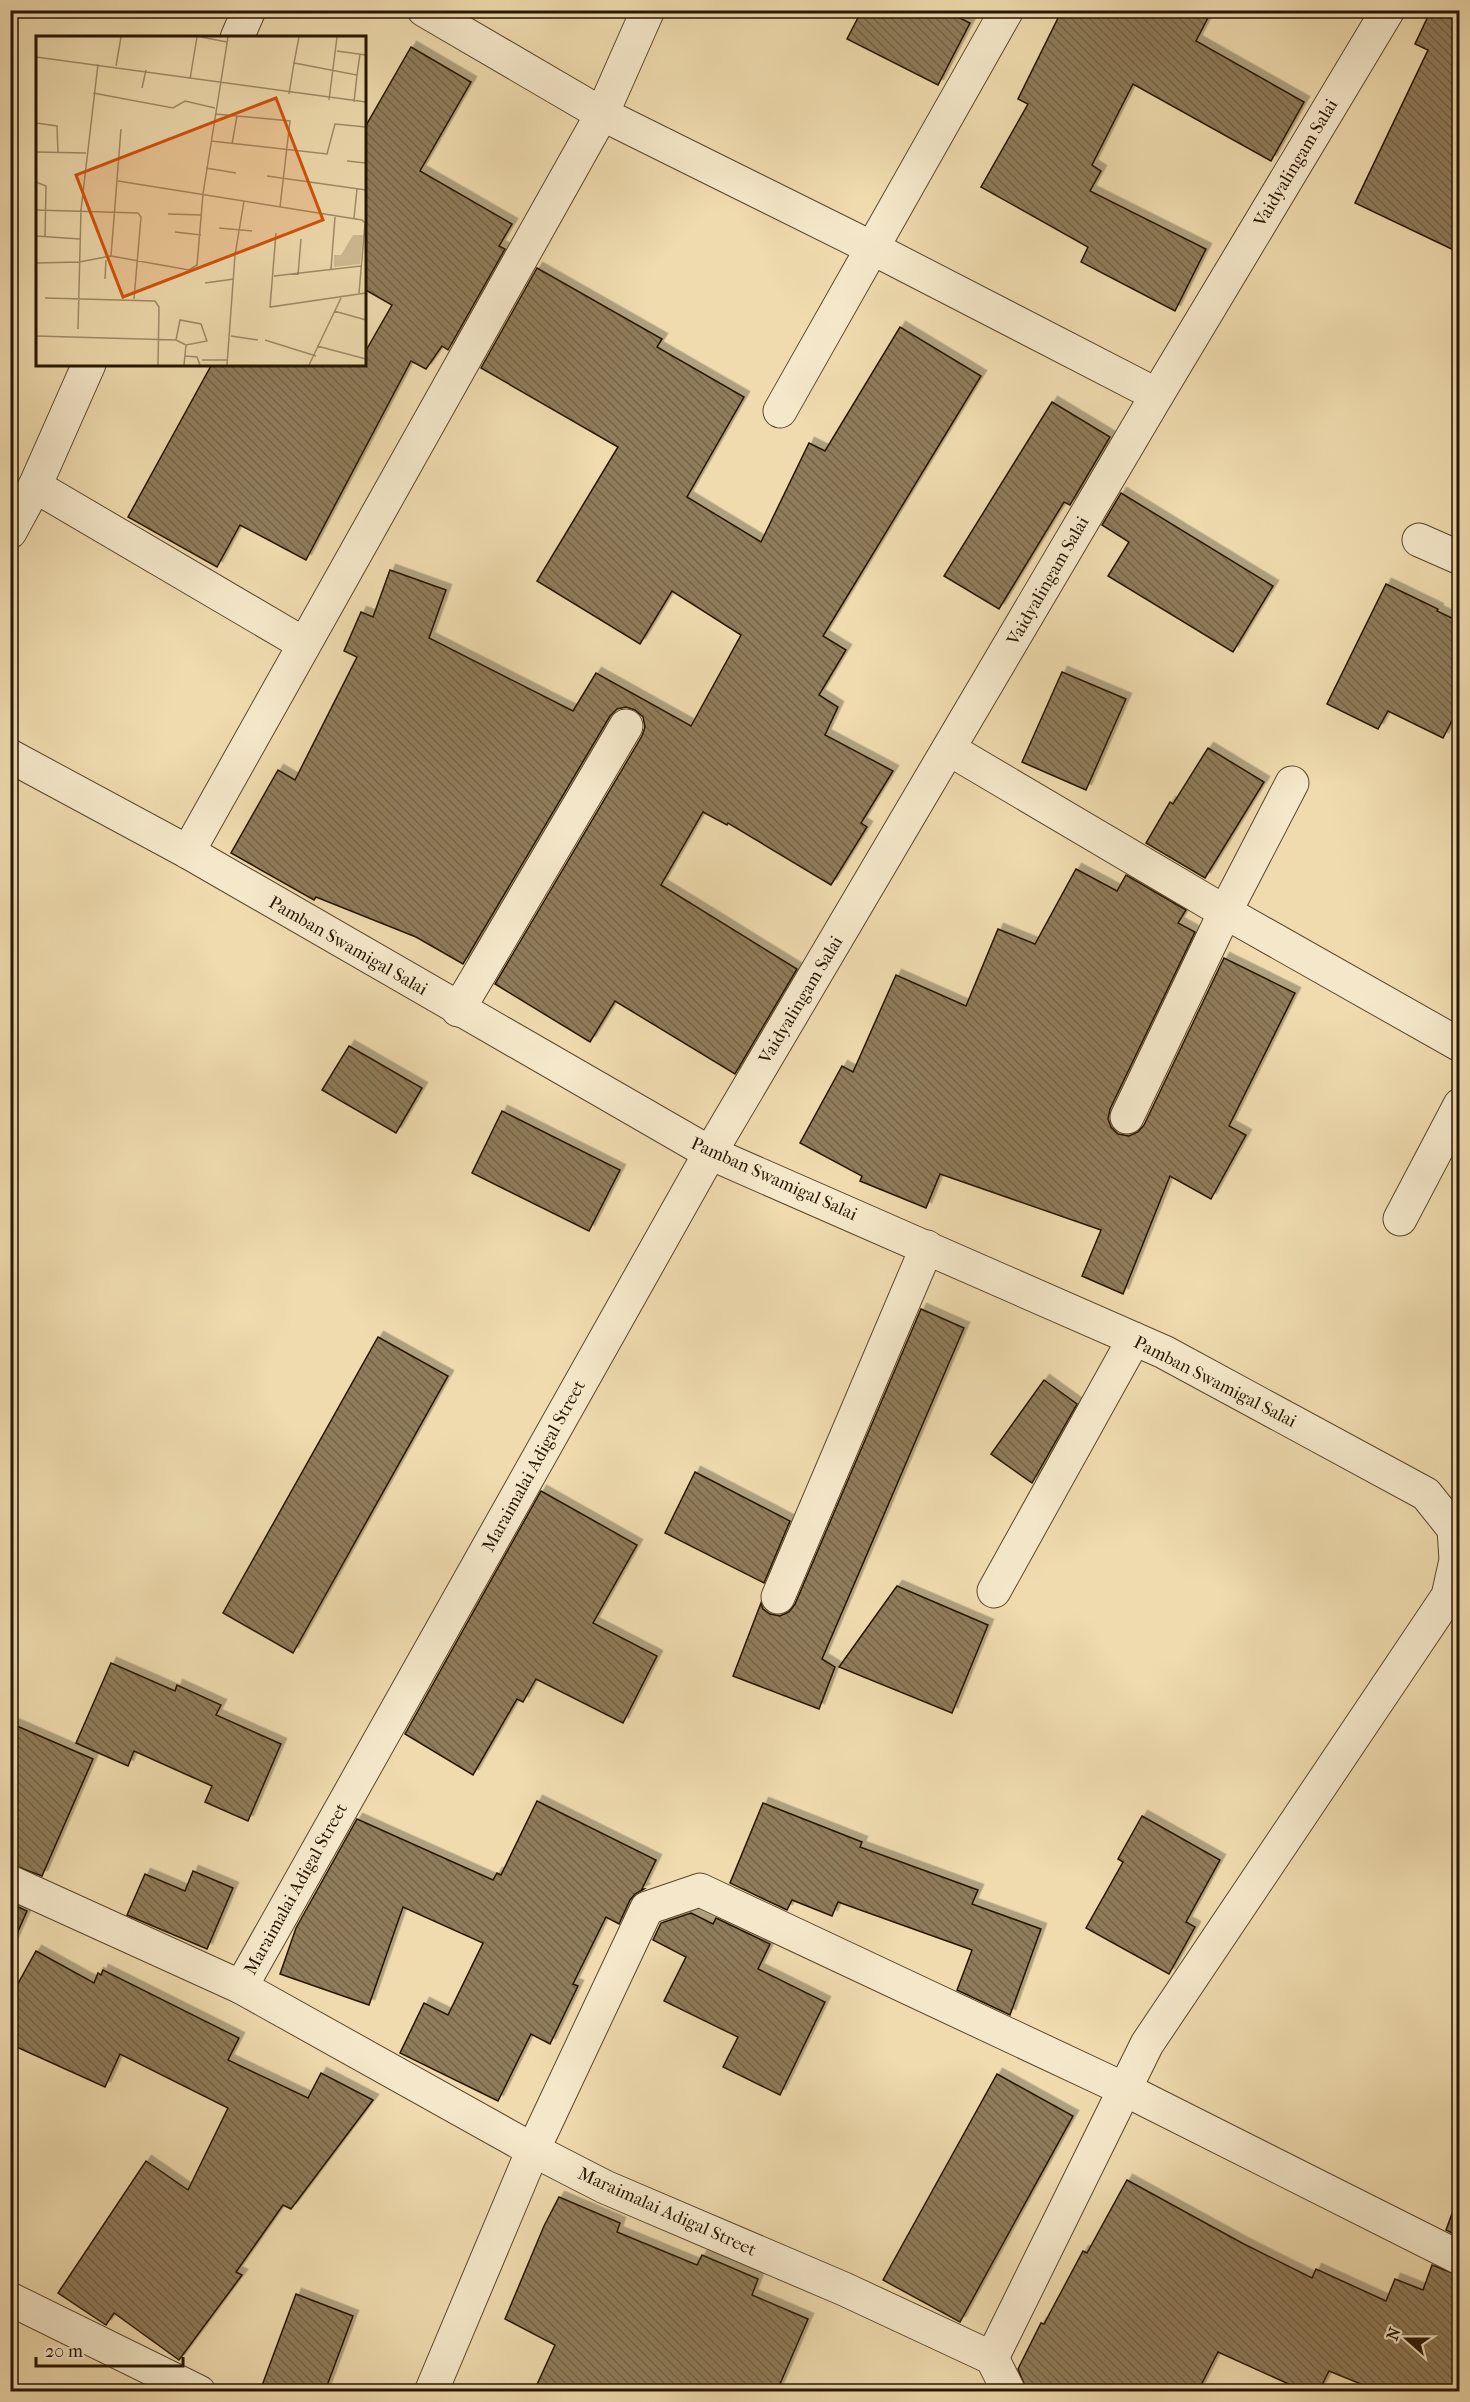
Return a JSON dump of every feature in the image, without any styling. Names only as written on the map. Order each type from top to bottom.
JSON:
[{"type":"street","points":[[238,36],[249,10]]},
{"type":"street","points":[[424,10],[602,114],[873,249],[1157,395]]},
{"type":"street","points":[[188,852],[602,114],[648,10]]},
{"type":"street","points":[[780,411],[1007,10]]},
{"type":"street","name":"Vaidyalingam Salai","points":[[710,1153],[1157,395],[1388,10]]},
{"type":"street","points":[[10,532],[35,486],[88,366]]},
{"type":"street","points":[[35,486],[304,644]]},
{"type":"street","points":[[1419,540],[1460,558]]},
{"type":"street","points":[[458,1010],[626,726]]},
{"type":"street","points":[[949,749],[1225,912],[1460,1045]]},
{"type":"street","name":"Pamban Swamigal Salai","points":[[10,756],[188,852],[458,1010],[710,1153],[1164,1352],[1426,1494],[1454,1529],[1456,1560],[1448,1596],[1147,2044],[1124,2089]]},
{"type":"street","points":[[1127,1117],[1225,912],[1292,783]]},
{"type":"street","points":[[1400,1219],[1460,1104]]},
{"type":"street","name":"Maraimalai Adigal Street","points":[[710,1153],[241,1987],[533,2150],[605,2187],[844,2289],[992,2358]]},
{"type":"street","points":[[778,1597],[927,1247]]},
{"type":"street","points":[[994,1591],[1134,1339]]},
{"type":"street","points":[[10,1882],[241,1987]]},
{"type":"street","points":[[431,2391],[533,2150],[647,1908],[700,1890],[1124,2089],[1460,2258]]},
{"type":"street","points":[[1009,2391],[992,2358],[1124,2089]]},
{"type":"street","points":[[10,2299],[199,2391]]},
{"type":"building","points":[[862,10],[944,10],[970,23],[938,85],[847,39]]},
{"type":"building","points":[[1062,10],[1212,10],[1196,41],[1304,102],[1271,161],[1133,84],[1092,165],[1101,171],[1090,191],[1206,249],[1175,311],[1081,262],[1088,247],[981,187],[1028,104],[1018,99]]},
{"type":"building","points":[[1431,10],[1460,10],[1460,253],[1355,203],[1428,50],[1415,44]]},
{"type":"building","points":[[411,47],[471,82],[420,171],[512,224],[499,246],[505,249],[448,350],[442,346],[426,369],[411,361],[306,560],[240,525],[217,567],[128,517],[211,366],[366,366],[366,350],[392,305],[366,290],[366,126]]},
{"type":"building","points":[[537,268],[662,339],[657,347],[744,397],[687,497],[761,542],[809,443],[825,451],[900,327],[981,376],[823,636],[846,650],[819,695],[838,707],[825,735],[893,771],[861,823],[867,827],[831,885],[728,823],[727,825],[703,812],[661,885],[797,969],[735,1074],[615,1001],[590,1042],[495,984],[642,736],[645,727],[643,717],[635,710],[626,707],[617,709],[610,716],[463,964],[416,937],[316,897],[314,900],[231,853],[278,770],[295,780],[357,657],[344,651],[361,612],[373,617],[390,570],[446,590],[429,638],[573,711],[596,673],[691,726],[741,635],[672,591],[640,644],[537,581],[618,447],[481,368]]},
{"type":"building","points":[[1052,402],[1110,437],[1070,505],[1064,502],[999,609],[944,576]]},
{"type":"building","points":[[1121,493],[1273,586],[1233,652],[1108,576],[1129,542],[1102,525]]},
{"type":"building","points":[[1386,584],[1460,622],[1460,705],[1443,738],[1388,711],[1378,729],[1327,704]]},
{"type":"building","points":[[1062,672],[1126,699],[1086,790],[1022,762]]},
{"type":"building","points":[[1208,748],[1264,782],[1205,878],[1146,843],[1170,802],[1173,804]]},
{"type":"building","points":[[1076,869],[1117,891],[1126,875],[1186,910],[1178,923],[1195,932],[1110,1109],[1108,1119],[1111,1127],[1118,1134],[1129,1136],[1138,1132],[1144,1125],[1224,958],[1295,993],[1229,1126],[1246,1135],[1211,1199],[1170,1176],[1123,1294],[1082,1276],[1101,1230],[940,1174],[926,1208],[860,1181],[862,1176],[800,1143],[842,1066],[853,1072],[896,975],[966,1006],[998,929],[1035,944]]},
{"type":"building","points":[[349,1046],[422,1088],[396,1133],[322,1090]]},
{"type":"building","points":[[502,1111],[620,1170],[589,1231],[472,1173]]},
{"type":"building","points":[[921,1309],[964,1328],[822,1659],[835,1667],[819,1709],[733,1676],[761,1603],[763,1609],[770,1614],[780,1616],[789,1612],[795,1604]]},
{"type":"building","points":[[378,1337],[448,1376],[293,1653],[223,1613]]},
{"type":"building","points":[[1044,1380],[1077,1404],[1032,1483],[991,1454]]},
{"type":"building","points":[[695,1472],[790,1521],[764,1583],[665,1533]]},
{"type":"building","points":[[541,1491],[637,1545],[593,1623],[657,1656],[623,1723],[536,1679],[523,1702],[517,1699],[473,1775],[405,1734]]},
{"type":"building","points":[[897,1586],[988,1625],[952,1713],[839,1667]]},
{"type":"building","points":[[111,1663],[175,1691],[177,1685],[221,1705],[216,1715],[281,1744],[248,1821],[205,1802],[212,1786],[134,1751],[128,1766],[76,1743]]},
{"type":"building","points":[[10,1723],[93,1759],[42,1876],[10,1864]]},
{"type":"building","points":[[537,1801],[656,1860],[642,1889],[644,1889],[630,1900],[619,1924],[606,1917],[573,1984],[578,1986],[550,2044],[531,2034],[498,2101],[400,2053],[424,2003],[448,2015],[483,1943],[403,1907],[369,2005],[280,1974],[296,1928],[357,1819],[493,1880],[497,1873],[501,1875]]},
{"type":"building","points":[[763,1803],[862,1842],[860,1847],[978,1890],[972,1904],[1041,1929],[1010,2015],[957,1990],[972,1950],[838,1902],[832,1916],[792,1900],[787,1910],[730,1883]]},
{"type":"building","points":[[1142,1816],[1220,1860],[1186,1922],[1195,1927],[1169,1974],[1086,1928],[1123,1862],[1118,1859]]},
{"type":"building","points":[[193,1871],[233,1888],[207,1949],[127,1915],[145,1874],[185,1891]]},
{"type":"building","points":[[10,1903],[27,1911],[10,1949]]},
{"type":"building","points":[[691,1913],[713,1924],[716,1918],[770,1944],[758,1969],[825,2002],[780,2095],[723,2067],[738,2037],[664,2001],[686,1957],[653,1940],[661,1923]]},
{"type":"building","points":[[36,1951],[94,1983],[98,1973],[101,1975],[103,1970],[239,2038],[228,2060],[308,2098],[321,2073],[373,2100],[291,2209],[283,2205],[236,2272],[242,2275],[179,2360],[114,2313],[106,2325],[58,2293],[146,2161],[188,2190],[228,2108],[120,2054],[105,2087],[10,2044],[10,1998]]},
{"type":"building","points":[[997,2074],[1073,2116],[960,2322],[883,2280]]},
{"type":"building","points":[[1127,2180],[1242,2243],[1312,2278],[1316,2269],[1386,2301],[1395,2279],[1423,2290],[1432,2265],[1460,2276],[1460,2391],[1378,2391],[1329,2371],[1319,2391],[1304,2391],[1218,2352],[1198,2391],[1027,2391],[1018,2369],[1041,2323],[1044,2324],[1083,2251],[1087,2253]]},
{"type":"building","points":[[559,2197],[620,2223],[617,2232],[697,2265],[702,2255],[758,2279],[752,2295],[808,2319],[777,2391],[534,2391],[555,2345],[505,2319],[544,2226]]},
{"type":"building","points":[[1456,2203],[1460,2204],[1460,2237],[1446,2230]]},
{"type":"building","points":[[296,2294],[353,2316],[325,2391],[260,2391]]}]
